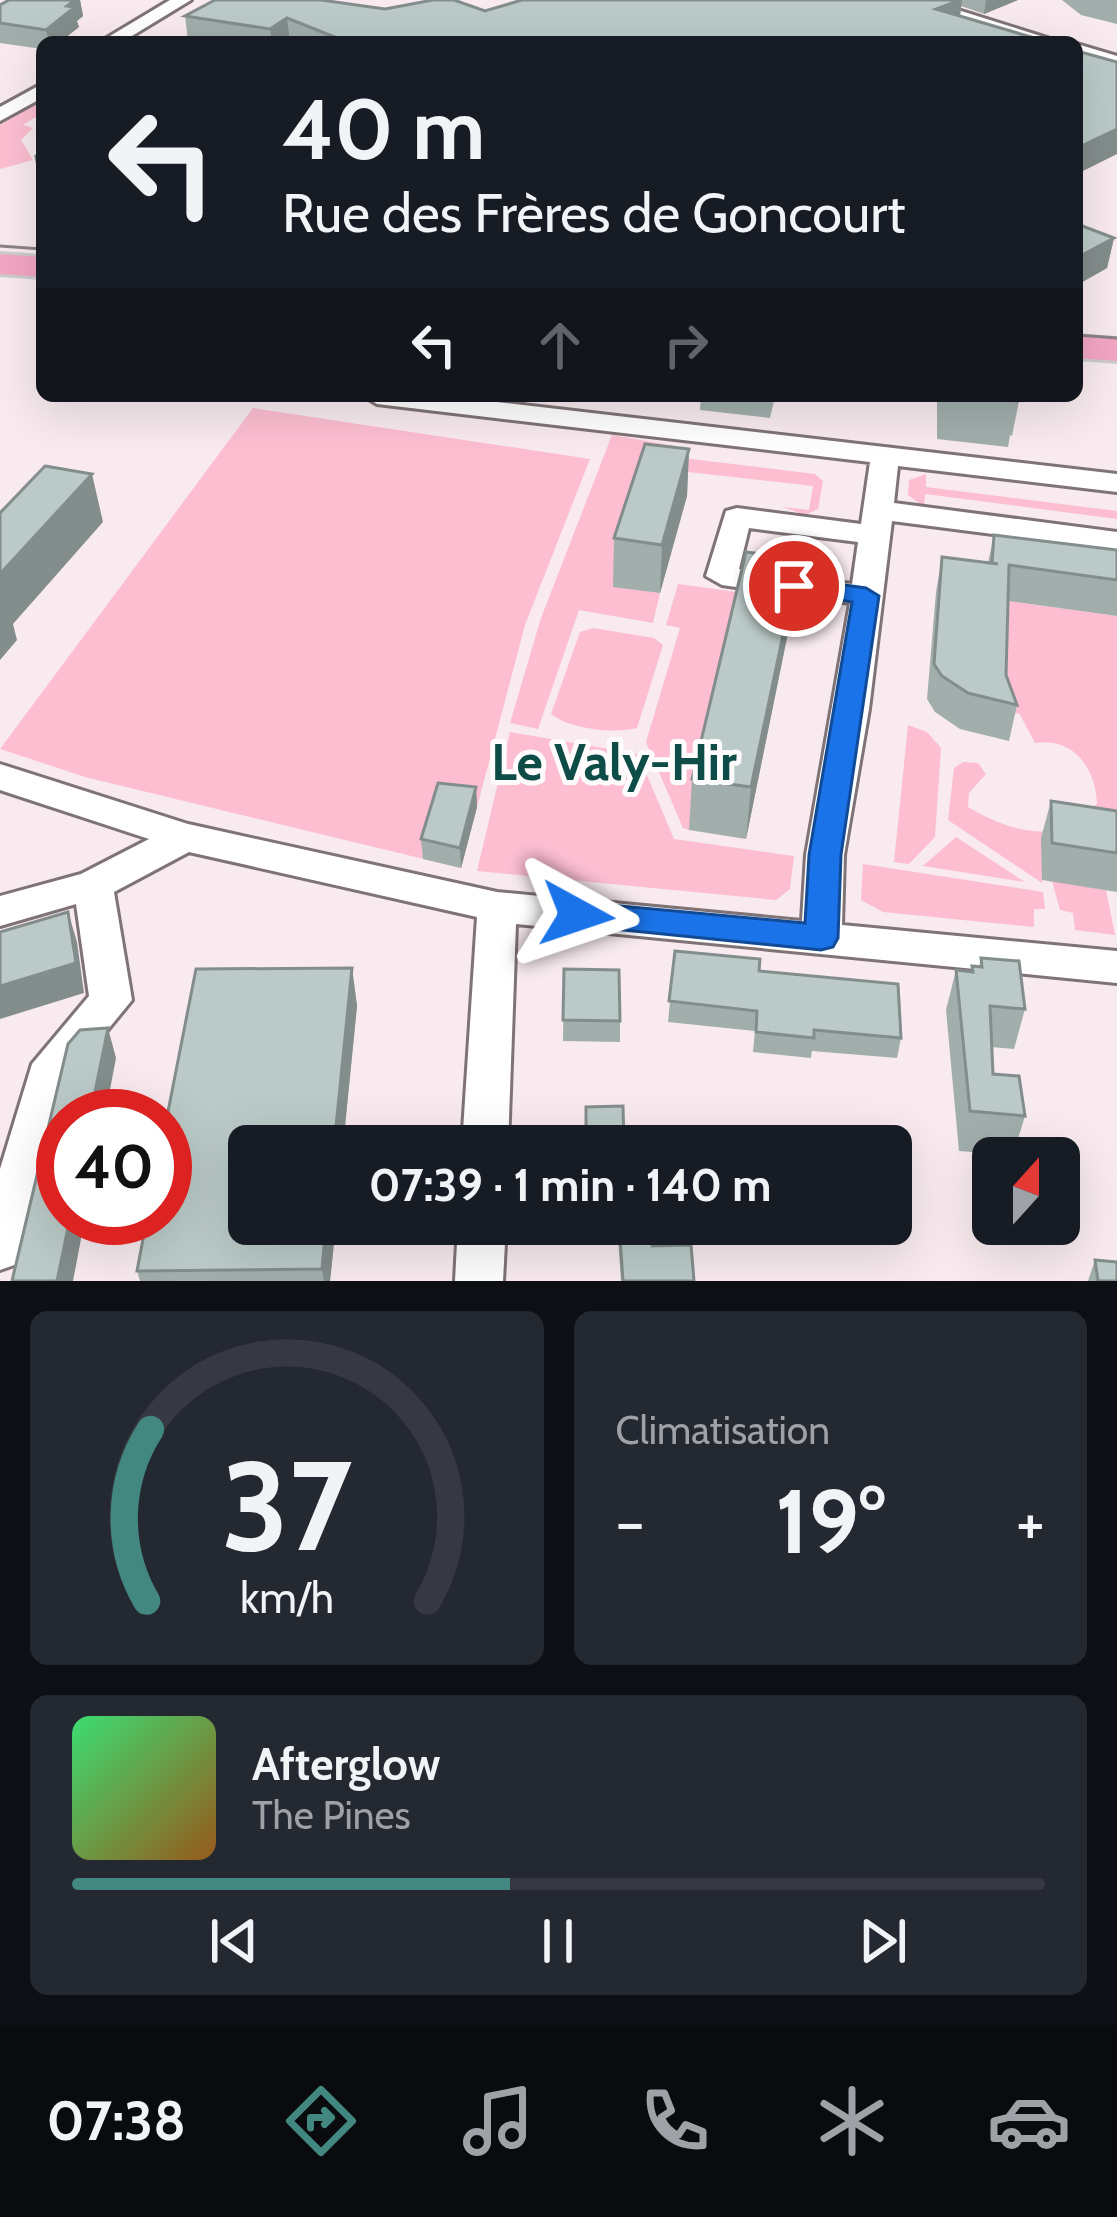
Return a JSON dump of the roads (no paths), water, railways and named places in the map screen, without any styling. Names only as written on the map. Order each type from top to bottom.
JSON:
[{"type":"main road","points":[[0,268],[36,271]]},
{"type":"main road","points":[[1083,347],[1117,350]]},
{"type":"street","points":[[119,36],[182,0]]},
{"type":"street","points":[[135,36],[197,0]]},
{"type":"street","points":[[907,0],[1031,36]]},
{"type":"street","points":[[1083,52],[1115,60]]},
{"type":"street","points":[[0,105],[36,84]]},
{"type":"street","points":[[0,115],[36,94]]},
{"type":"street","points":[[428,402],[1117,483]]},
{"type":"street","points":[[821,938],[825,855],[885,456]]},
{"type":"street","points":[[866,596],[722,576],[737,518],[1117,541]]},
{"type":"street","points":[[0,777],[184,837],[496,907],[1117,967]]},
{"type":"street","points":[[0,910],[93,885],[184,837]]},
{"type":"street","points":[[0,1248],[54,1064],[111,1000],[93,885]]},
{"type":"street","points":[[486,1125],[496,907]]},
{"type":"street","points":[[479,1281],[481,1245]]},
{"type":"tram line","points":[[0,246],[36,249]]},
{"type":"tram line","points":[[1083,335],[1117,338]]},
{"type":"district","name":"Le Valy-Hir","points":[[614,762]]}]
